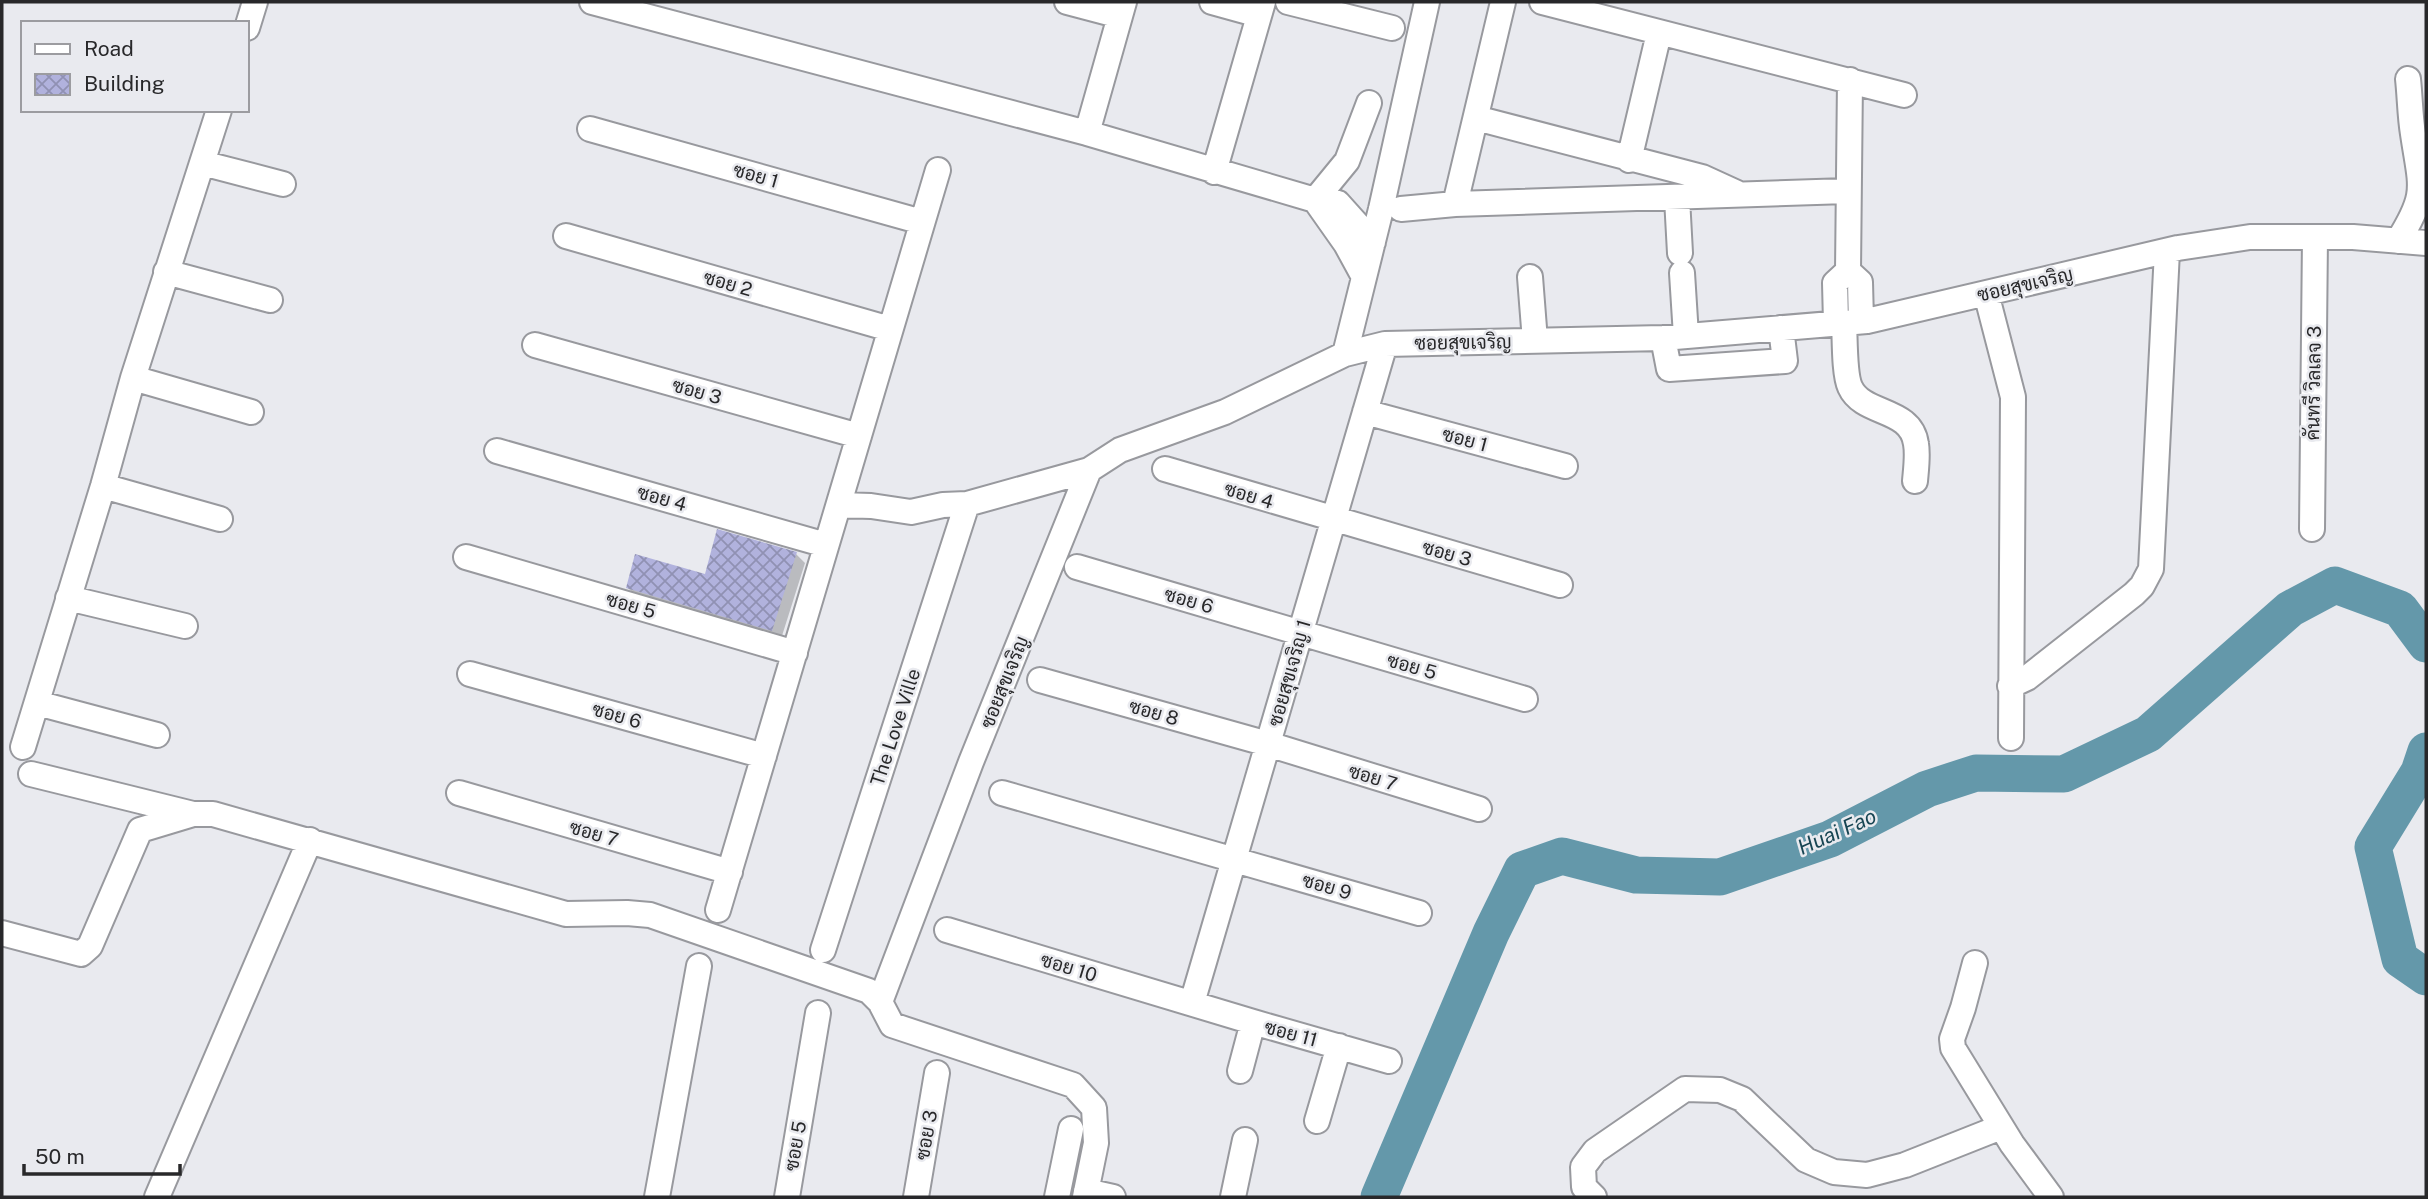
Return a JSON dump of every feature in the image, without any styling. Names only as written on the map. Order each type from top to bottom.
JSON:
[{"type":"street","points":[[248,24],[255,2]]},
{"type":"street","points":[[592,2],[1087,133],[1315,200],[1338,203],[1373,242]]},
{"type":"street","points":[[1067,2],[1122,9],[1087,133]]},
{"type":"street","points":[[1212,2],[1261,8],[1214,172]]},
{"type":"street","points":[[1288,2],[1392,28]]},
{"type":"street","points":[[1345,354],[1427,2]]},
{"type":"street","points":[[1455,204],[1503,2]]},
{"type":"street","points":[[1542,2],[1904,94]]},
{"type":"street","points":[[1629,160],[1659,33]]},
{"type":"street","points":[[2398,241],[2416,219],[2424,196],[2422,172],[2413,135],[2408,79]]},
{"type":"street","points":[[1850,80],[1848,271],[1860,282],[1847,322],[1850,387],[1866,404],[1887,411],[1906,423],[1916,442],[1915,481]]},
{"type":"street","points":[[1315,200],[1347,161],[1369,103]]},
{"type":"street","points":[[23,747],[133,379],[218,112]]},
{"type":"street","points":[[1475,118],[1702,177],[1740,194]]},
{"type":"street","name":"ซอย 1","points":[[590,129],[922,222]]},
{"type":"street","points":[[202,163],[283,184]]},
{"type":"street","points":[[718,911],[938,170]]},
{"type":"street","points":[[1401,209],[1455,204],[1847,191]]},
{"type":"street","points":[[1677,198],[1681,263],[1675,337],[1669,369],[1785,360],[1781,328]]},
{"type":"street","points":[[1315,200],[1346,244],[1364,278]]},
{"type":"street","name":"ซอย 2","points":[[566,236],[890,329]]},
{"type":"street","name":"ซอยสุขเจริญ","points":[[880,1002],[971,762],[1089,471],[1119,450],[1226,412],[1345,354],[1385,344],[1675,337],[1847,322],[2166,251],[2250,237],[2353,237],[2426,243]]},
{"type":"street","name":"คันทรี วิลเลจ 3","points":[[2312,529],[2315,237]]},
{"type":"street","points":[[2010,686],[2028,678],[2134,594],[2142,586],[2151,569],[2166,251]]},
{"type":"street","points":[[166,272],[270,300]]},
{"type":"street","points":[[1530,277],[1535,341]]},
{"type":"street","points":[[1986,293],[2013,397],[2011,738]]},
{"type":"street","name":"ซอยสุขเจริญ 1","points":[[1192,1003],[1385,344]]},
{"type":"street","name":"ซอย 3","points":[[535,345],[859,436]]},
{"type":"street","points":[[133,379],[251,412]]},
{"type":"street","name":"ซอย 1","points":[[1365,412],[1565,466]]},
{"type":"street","name":"ซอย 4","points":[[497,451],[827,545]]},
{"type":"street","name":"ซอย 4","points":[[1165,470],[1334,520]]},
{"type":"street","points":[[839,505],[872,506],[911,512],[955,505],[1089,471]]},
{"type":"street","points":[[103,486],[220,519]]},
{"type":"street","name":"The Love Ville","points":[[823,950],[955,505]]},
{"type":"street","name":"ซอย 3","points":[[1334,520],[1560,585]]},
{"type":"street","name":"ซอย 5","points":[[466,557],[795,653]]},
{"type":"street","name":"ซอย 6","points":[[1077,567],[1300,633]]},
{"type":"street","points":[[68,598],[185,626]]},
{"type":"street","name":"ซอย 5","points":[[1300,633],[1525,699]]},
{"type":"street","name":"ซอย 6","points":[[470,674],[764,756]]},
{"type":"street","name":"ซอย 8","points":[[1040,680],[1268,744]]},
{"type":"street","points":[[37,703],[157,735]]},
{"type":"street","name":"ซอย 7","points":[[1268,744],[1479,809]]},
{"type":"street","points":[[31,774],[193,814],[213,814],[566,914],[650,915],[869,991],[880,1002],[892,1024],[1073,1085],[1094,1108],[1096,1143],[1086,1194],[1113,1197]]},
{"type":"street","name":"ซอย 7","points":[[459,793],[730,872]]},
{"type":"street","points":[[1002,793],[1234,859]]},
{"type":"street","points":[[2,933],[81,954],[90,946],[140,830],[193,814]]},
{"type":"street","points":[[157,1197],[310,840]]},
{"type":"street","name":"ซอย 9","points":[[1234,859],[1419,913]]},
{"type":"street","name":"ซอย 10","points":[[947,930],[1192,1003]]},
{"type":"street","points":[[1975,963],[1952,1044],[1956,1056],[2001,1127],[2051,1197]]},
{"type":"street","points":[[657,1197],[699,966]]},
{"type":"street","name":"ซอย 11","points":[[1192,1003],[1390,1061]]},
{"type":"street","name":"ซอย 5","points":[[787,1197],[818,1013]]},
{"type":"street","points":[[1240,1071],[1252,1022]]},
{"type":"street","points":[[1317,1121],[1339,1046]]},
{"type":"street","name":"ซอย 3","points":[[916,1197],[937,1073]]},
{"type":"street","points":[[1594,1197],[1584,1186],[1583,1167],[1595,1151],[1685,1090],[1720,1090],[1742,1099],[1805,1160],[1834,1172],[1867,1175],[1905,1165],[2001,1127]]},
{"type":"street","points":[[1057,1197],[1071,1129]]},
{"type":"street","points":[[1233,1197],[1245,1140]]},
{"type":"building","points":[[717,529],[797,552],[772,631],[626,588],[635,554],[705,574]]},
{"type":"waterway","name":"Huai Fao","points":[[1379,1197],[1491,933],[1522,870],[1562,856],[1636,875],[1720,877],[1830,839],[1927,789],[1976,773],[2064,774],[2148,734],[2290,609],[2335,585],[2400,609],[2426,644]]},
{"type":"waterway","name":"Huai Fao","points":[[2426,751],[2419,772],[2373,847],[2400,959],[2426,977]]}]
